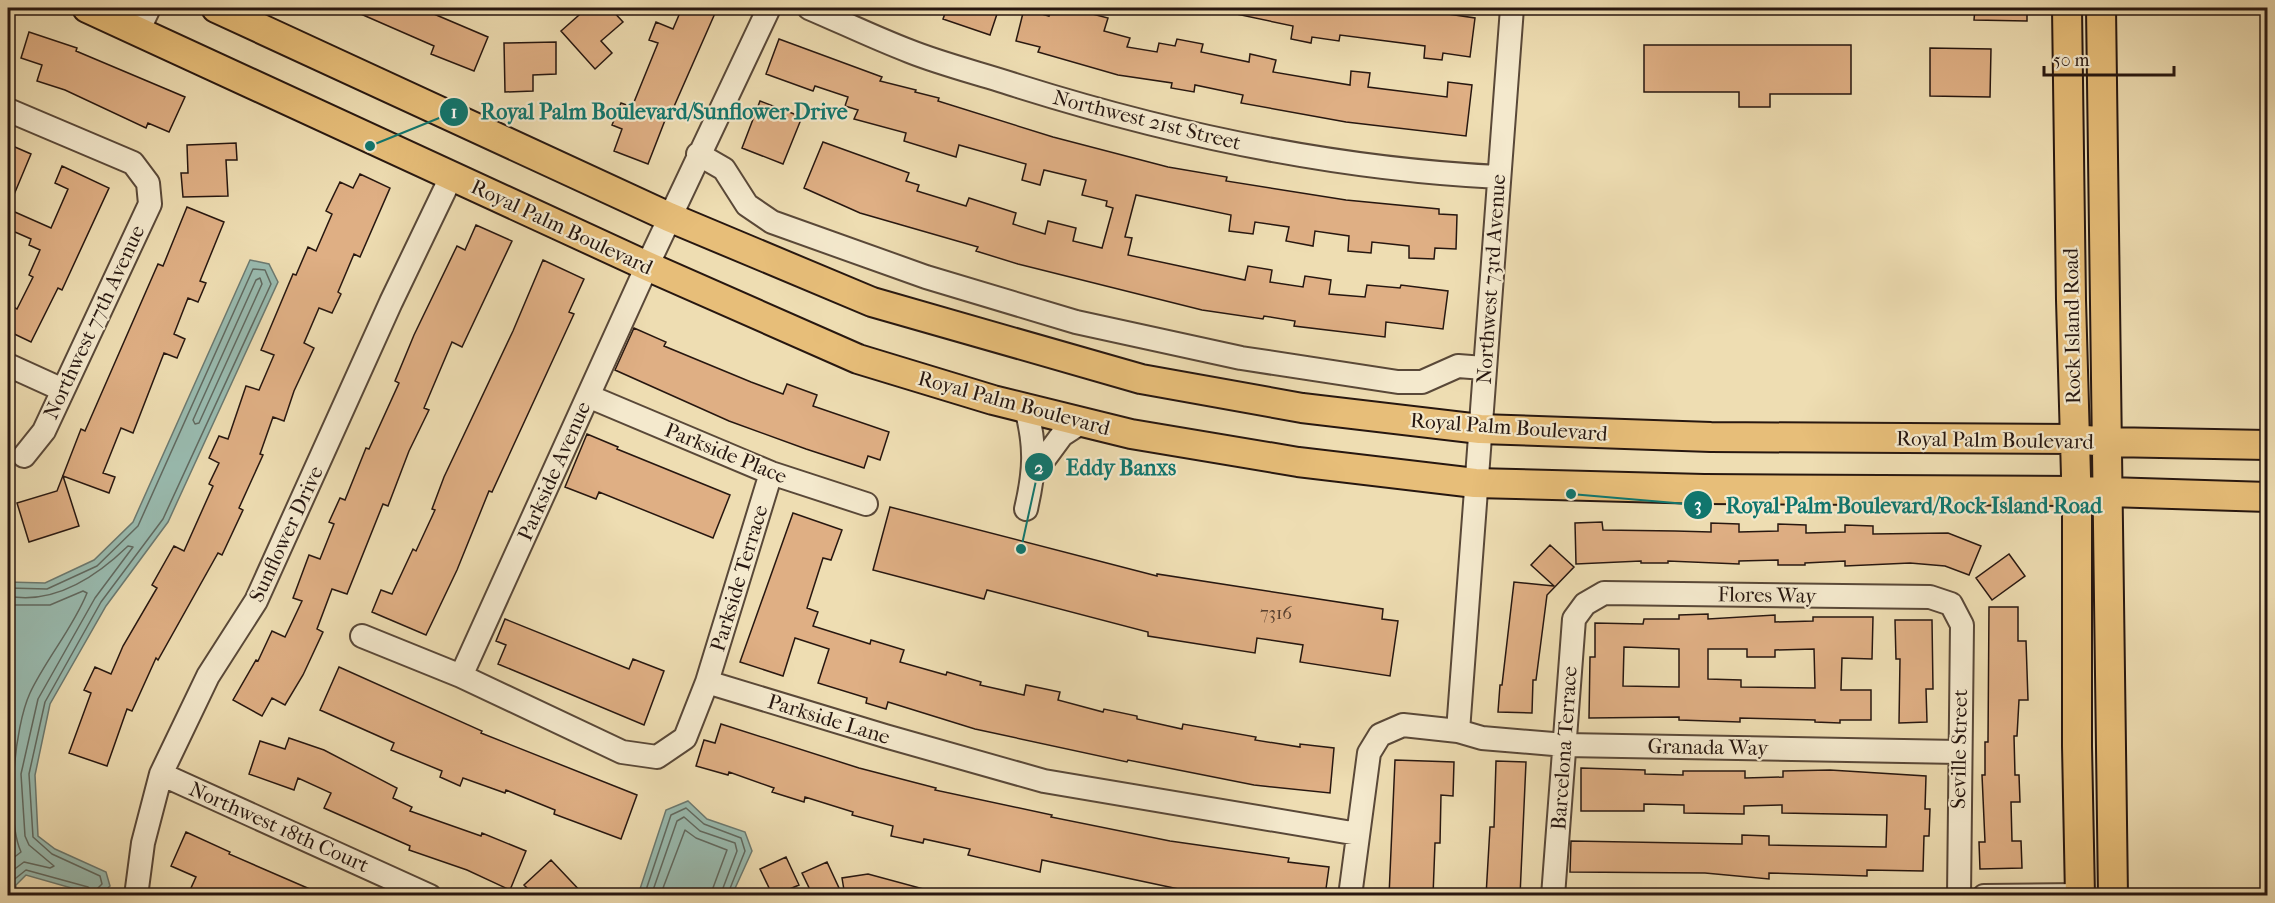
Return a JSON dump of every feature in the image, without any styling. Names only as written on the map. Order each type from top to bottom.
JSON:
[{"type":"main road","name":"Royal Palm Boulevard","points":[[87,8],[144,19],[452,175],[647,266],[858,359],[1026,408],[1131,434],[1298,462],[1476,483],[1704,489],[2077,491],[2268,497]]},
{"type":"main road","name":"Royal Palm Boulevard","points":[[216,8],[669,217],[872,302],[1141,379],[1302,408],[1480,429],[1711,437],[2075,439],[2108,442],[2268,445]]},
{"type":"main road","name":"Rock Island Road","points":[[2067,8],[2077,491],[2080,895]]},
{"type":"main road","name":"Rock Island Road","points":[[2101,8],[2113,896]]},
{"type":"street","name":"Parkside Avenue","points":[[460,676],[698,154],[769,8]]},
{"type":"street","name":"Northwest 21st Street","points":[[809,8],[910,52],[1086,107],[1184,132],[1322,160],[1436,174],[1499,177]]},
{"type":"street","name":"Northwest 73rd Avenue","points":[[1458,730],[1512,8]]},
{"type":"street","name":"Northwest 77th Avenue","points":[[8,110],[133,164],[147,183],[150,204],[44,431],[24,456]]},
{"type":"street","points":[[698,154],[724,169],[747,205],[772,222],[926,277],[1076,322],[1241,358],[1398,382],[1422,382],[1458,366],[1484,368]]},
{"type":"street","name":"Sunflower Drive","points":[[136,896],[142,843],[161,774],[208,676],[256,601],[391,302],[452,175]]},
{"type":"street","points":[[8,365],[63,390]]},
{"type":"street","name":"Parkside Place","points":[[588,396],[771,473],[866,504]]},
{"type":"street","points":[[1026,408],[1034,440],[1034,473],[1026,509]]},
{"type":"street","points":[[1034,473],[1062,435],[1082,422]]},
{"type":"street","name":"Parkside Terrace","points":[[707,682],[771,473]]},
{"type":"street","name":"Flores Way","points":[[1585,604],[1604,593],[1930,597],[1951,604]]},
{"type":"street","name":"Barcelona Terrace","points":[[1553,896],[1574,619],[1585,604]]},
{"type":"street","name":"Seville Street","points":[[1951,604],[1962,625],[1959,896]]},
{"type":"street","points":[[362,636],[460,676],[622,752],[657,757],[684,738],[707,682]]},
{"type":"street","name":"Parkside Lane","points":[[707,682],[1044,781],[1358,834]]},
{"type":"street","name":"Granada Way","points":[[1350,896],[1369,753],[1380,735],[1403,725],[1458,730],[1482,738],[1565,745],[1959,752]]},
{"type":"street","name":"Northwest 18th Court","points":[[161,774],[430,896]]},
{"type":"street","points":[[1983,896],[2080,895]]},
{"type":"water","points":[[250,260],[269,264],[278,282],[168,522],[106,606],[50,704],[35,775],[38,836],[55,849],[106,872],[110,886],[100,895],[96,895],[26,875],[16,885],[15,895],[8,895],[8,582],[45,583],[94,560],[133,522]]},
{"type":"water","points":[[688,801],[707,819],[745,832],[752,851],[732,895],[638,895],[666,810]]},
{"type":"building","points":[[347,8],[437,8],[434,14],[488,37],[474,71],[431,54],[434,46]]},
{"type":"building","points":[[587,8],[610,8],[623,22],[601,41],[612,53],[595,69],[561,31]]},
{"type":"building","points":[[682,8],[706,8],[716,11],[672,111],[669,110],[648,164],[614,151],[622,129],[612,125],[621,103],[632,107],[658,43],[649,40],[656,22],[673,29]]},
{"type":"building","points":[[947,8],[999,8],[990,35],[943,19]]},
{"type":"building","points":[[1052,8],[1069,8],[1108,18],[1104,31],[1130,38],[1127,47],[1157,52],[1159,43],[1175,46],[1177,39],[1203,44],[1201,52],[1249,62],[1250,54],[1276,60],[1273,72],[1350,85],[1351,71],[1370,73],[1368,87],[1447,97],[1448,82],[1472,85],[1466,136],[1346,122],[1241,103],[1243,95],[1195,85],[1194,92],[1171,88],[1172,83],[1118,75],[1038,52],[1040,47],[1016,41],[1024,9],[1049,16]]},
{"type":"building","points":[[1237,8],[1407,8],[1475,18],[1470,57],[1443,53],[1442,60],[1424,58],[1425,46],[1340,35],[1339,41],[1312,37],[1311,43],[1291,39],[1293,26],[1236,14]]},
{"type":"building","points":[[1975,8],[2027,8],[2027,21],[1974,20]]},
{"type":"building","points":[[29,32],[77,48],[76,51],[185,97],[169,132],[148,123],[146,128],[65,90],[37,81],[42,65],[21,58]]},
{"type":"building","points":[[779,39],[882,77],[880,81],[939,98],[938,101],[1053,137],[1168,167],[1227,177],[1226,181],[1346,200],[1439,209],[1439,214],[1457,215],[1456,249],[1435,248],[1434,259],[1409,258],[1409,246],[1372,242],[1371,253],[1348,251],[1349,236],[1315,231],[1313,246],[1286,241],[1289,227],[1255,222],[1253,234],[1229,231],[1231,215],[1136,195],[1125,237],[1132,238],[1128,255],[1245,280],[1248,266],[1272,270],[1270,282],[1303,287],[1305,276],[1331,280],[1329,294],[1365,297],[1367,285],[1400,288],[1401,285],[1448,291],[1443,329],[1386,322],[1385,337],[1294,326],[1295,321],[1264,316],[1263,319],[1202,310],[1018,264],[976,251],[978,247],[860,213],[804,188],[823,142],[909,173],[906,181],[919,185],[917,191],[966,206],[969,198],[1016,213],[1013,224],[1045,234],[1048,221],[1076,228],[1073,241],[1102,248],[1113,208],[1106,206],[1107,201],[1082,195],[1086,180],[1044,170],[1040,185],[1022,180],[1026,164],[959,145],[956,157],[904,141],[906,133],[854,119],[858,110],[845,106],[848,97],[815,86],[813,91],[766,74]]},
{"type":"building","points":[[556,42],[556,74],[533,75],[533,91],[505,92],[504,43]]},
{"type":"building","points":[[1644,45],[1851,45],[1851,94],[1770,94],[1770,107],[1739,107],[1739,92],[1644,92]]},
{"type":"building","points":[[1930,48],[1991,49],[1990,97],[1930,96]]},
{"type":"building","points":[[760,101],[802,117],[783,164],[742,148]]},
{"type":"building","points":[[236,143],[237,160],[226,160],[228,196],[183,197],[181,173],[188,173],[187,145]]},
{"type":"building","points":[[8,144],[31,154],[8,209]]},
{"type":"building","points":[[62,166],[109,188],[62,290],[58,288],[31,342],[8,331],[8,304],[17,309],[33,277],[29,275],[40,250],[29,245],[31,239],[8,229],[8,209],[51,228],[68,189],[55,183]]},
{"type":"building","points":[[360,174],[390,188],[360,257],[354,254],[332,313],[319,308],[304,343],[314,348],[294,391],[284,421],[273,417],[260,454],[263,455],[239,508],[243,510],[222,555],[218,553],[158,660],[156,658],[132,711],[127,709],[107,766],[69,753],[91,693],[84,690],[95,667],[111,674],[123,646],[157,588],[152,585],[174,546],[184,551],[213,486],[209,484],[219,463],[209,458],[219,436],[228,439],[246,386],[259,390],[274,355],[261,350],[293,274],[296,275],[308,247],[316,251],[332,214],[326,211],[340,182],[353,188]]},
{"type":"building","points":[[187,207],[224,222],[200,281],[206,283],[198,302],[188,298],[174,334],[185,339],[177,358],[164,353],[133,433],[121,428],[103,473],[115,477],[109,493],[63,476],[79,526],[29,542],[17,503],[57,491],[81,429],[85,431],[158,264],[163,266]]},
{"type":"building","points":[[476,225],[512,241],[462,347],[452,342],[424,408],[429,410],[409,451],[388,506],[383,504],[347,594],[332,589],[317,629],[323,632],[303,675],[285,705],[272,698],[262,716],[233,700],[256,660],[258,661],[272,631],[285,637],[302,601],[293,598],[309,555],[320,559],[334,524],[329,522],[340,498],[345,500],[366,448],[369,449],[399,383],[395,381],[414,335],[457,246],[465,250]]},
{"type":"building","points":[[543,260],[584,279],[569,312],[574,314],[492,492],[489,491],[457,570],[426,635],[372,612],[381,590],[392,594],[413,549],[416,551],[435,510],[432,509],[444,477],[513,331]]},
{"type":"building","points":[[634,328],[666,342],[664,346],[783,394],[787,384],[817,395],[813,406],[889,432],[880,460],[868,456],[864,468],[806,449],[729,421],[615,370]]},
{"type":"building","points":[[587,434],[618,447],[617,449],[730,495],[713,538],[599,492],[596,499],[565,487]]},
{"type":"building","points":[[890,507],[1157,576],[1157,574],[1383,609],[1382,619],[1398,621],[1390,676],[1300,662],[1303,645],[1257,638],[1255,653],[1148,636],[1148,632],[987,590],[984,599],[873,570]]},
{"type":"building","points":[[793,513],[842,530],[831,560],[823,558],[807,608],[818,612],[813,626],[870,644],[871,640],[904,650],[900,662],[946,675],[947,672],[981,682],[980,685],[1024,695],[1026,685],[1060,692],[1058,700],[1103,712],[1104,709],[1137,716],[1137,719],[1182,729],[1183,724],[1256,737],[1255,740],[1300,747],[1300,744],[1334,748],[1330,793],[1254,785],[1128,760],[1127,762],[975,729],[888,702],[886,709],[866,703],[867,698],[818,683],[829,649],[795,638],[783,676],[740,662]]},
{"type":"building","points":[[1602,522],[1603,530],[1711,532],[1711,523],[1739,524],[1739,532],[1778,531],[1778,524],[1806,525],[1806,533],[1845,532],[1845,525],[1873,526],[1873,534],[1948,533],[1981,546],[1969,575],[1945,566],[1910,563],[1845,566],[1845,561],[1805,563],[1805,565],[1778,565],[1778,560],[1739,561],[1739,564],[1668,561],[1668,563],[1641,563],[1641,561],[1576,564],[1575,523]]},
{"type":"building","points":[[1550,545],[1574,567],[1547,595],[1536,680],[1533,680],[1532,713],[1498,712],[1514,582],[1554,586],[1531,565]]},
{"type":"building","points":[[2009,554],[2025,576],[1992,600],[1976,578]]},
{"type":"building","points":[[1989,607],[2018,607],[2018,641],[2026,641],[2028,700],[2019,700],[2017,736],[2014,736],[2015,775],[2019,775],[2020,802],[2011,802],[2012,841],[2021,841],[2022,868],[1980,869],[1979,842],[1985,842],[1982,775],[1985,775],[1985,742],[1988,742]]},
{"type":"building","points":[[1708,614],[1708,619],[1775,615],[1775,622],[1813,621],[1813,617],[1873,617],[1872,659],[1842,658],[1841,690],[1871,690],[1871,720],[1840,720],[1840,723],[1740,718],[1740,722],[1679,720],[1679,717],[1589,718],[1590,657],[1595,657],[1595,623],[1643,624],[1644,619],[1679,619],[1679,615]],"holes":[[[1624,647],[1679,649],[1679,687],[1623,686]],[[1708,649],[1747,649],[1747,657],[1775,657],[1775,650],[1814,649],[1815,688],[1741,687],[1741,680],[1708,679]]]},
{"type":"building","points":[[505,619],[629,669],[633,659],[664,671],[644,725],[498,664],[506,645],[496,641]]},
{"type":"building","points":[[1895,620],[1932,620],[1933,689],[1926,689],[1927,722],[1899,723],[1900,659],[1896,659]]},
{"type":"building","points":[[339,667],[482,731],[481,733],[637,795],[621,839],[554,814],[555,810],[506,790],[505,793],[463,778],[460,786],[440,777],[442,771],[391,750],[394,743],[320,710]]},
{"type":"building","points":[[721,724],[859,768],[936,788],[935,790],[1170,841],[1289,858],[1288,862],[1329,867],[1325,896],[1202,894],[1042,860],[1040,872],[968,855],[970,849],[924,839],[923,843],[891,836],[893,826],[852,815],[853,812],[805,797],[804,802],[772,792],[774,788],[729,772],[728,775],[696,766],[704,740],[715,743]]},
{"type":"building","points":[[289,738],[324,750],[397,788],[393,798],[412,807],[410,811],[481,836],[482,833],[526,851],[510,890],[467,870],[409,850],[410,846],[324,808],[331,793],[298,778],[294,790],[249,774],[260,741],[285,749]]},
{"type":"building","points":[[1395,760],[1454,762],[1453,796],[1441,795],[1440,843],[1435,843],[1433,896],[1389,896]]},
{"type":"building","points":[[1496,761],[1526,762],[1520,896],[1486,896],[1490,827],[1494,827]]},
{"type":"building","points":[[1581,768],[1645,770],[1645,774],[1683,775],[1683,771],[1745,771],[1745,778],[1783,777],[1783,771],[1830,770],[1926,776],[1925,809],[1930,809],[1929,836],[1924,836],[1923,871],[1867,870],[1867,876],[1769,873],[1769,879],[1705,873],[1570,872],[1571,841],[1742,844],[1742,835],[1769,836],[1769,845],[1886,847],[1887,815],[1782,813],[1782,805],[1744,806],[1744,814],[1684,813],[1684,805],[1644,804],[1644,811],[1581,811]]},
{"type":"building","points":[[186,832],[230,852],[229,854],[326,896],[227,896],[213,890],[210,896],[207,896],[191,888],[196,877],[171,866]]},
{"type":"building","points":[[786,857],[799,885],[773,896],[760,869]]},
{"type":"building","points":[[551,860],[585,896],[535,896],[524,885]]},
{"type":"building","points":[[827,862],[839,888],[822,896],[813,896],[802,873]]},
{"type":"building","points":[[868,874],[931,891],[930,896],[845,896],[842,878]]},
{"type":"place","name":"Royal Palm Boulevard/Sunflower Drive","points":[[370,146]]},
{"type":"place","name":"Royal Palm Boulevard/Rock Island Road","points":[[1571,494]]},
{"type":"place","name":"Eddy Banxs","points":[[1021,549]]}]
